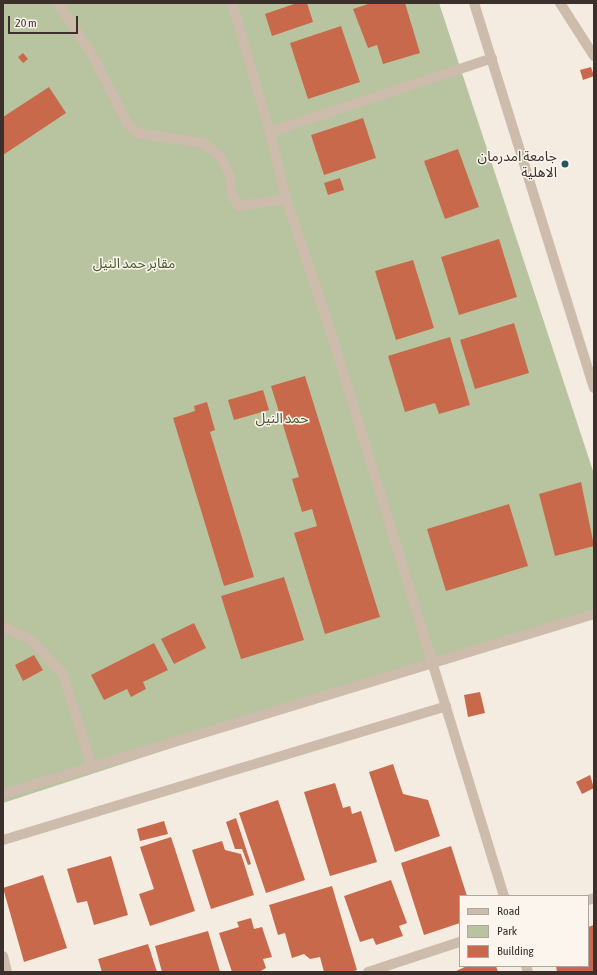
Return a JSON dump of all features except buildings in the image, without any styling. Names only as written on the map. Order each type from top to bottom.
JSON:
[{"type":"street","points":[[58,3],[136,133],[203,143],[221,157],[230,176],[232,195],[239,206],[286,199]]},
{"type":"street","points":[[232,3],[270,132],[286,199],[328,323],[504,895]]},
{"type":"street","points":[[474,3],[594,388]]},
{"type":"street","points":[[560,3],[594,56]]},
{"type":"street","points":[[270,132],[492,58]]},
{"type":"street","points":[[3,794],[594,614]]},
{"type":"street","points":[[3,627],[30,639],[63,674],[92,767]]},
{"type":"street","points":[[3,840],[446,706]]},
{"type":"street","points":[[368,972],[459,942]]},
{"type":"street","points":[[3,956],[7,972]]},
{"type":"green space","name":"حمد النيل","points":[[3,3],[439,3],[594,474],[594,610],[3,803]]},
{"type":"place","name":"جامعة امدرمان الاهلية","points":[[565,164]]},
{"type":"park label","name":"مقابر حمد النيل","points":[[134,263]]}]
